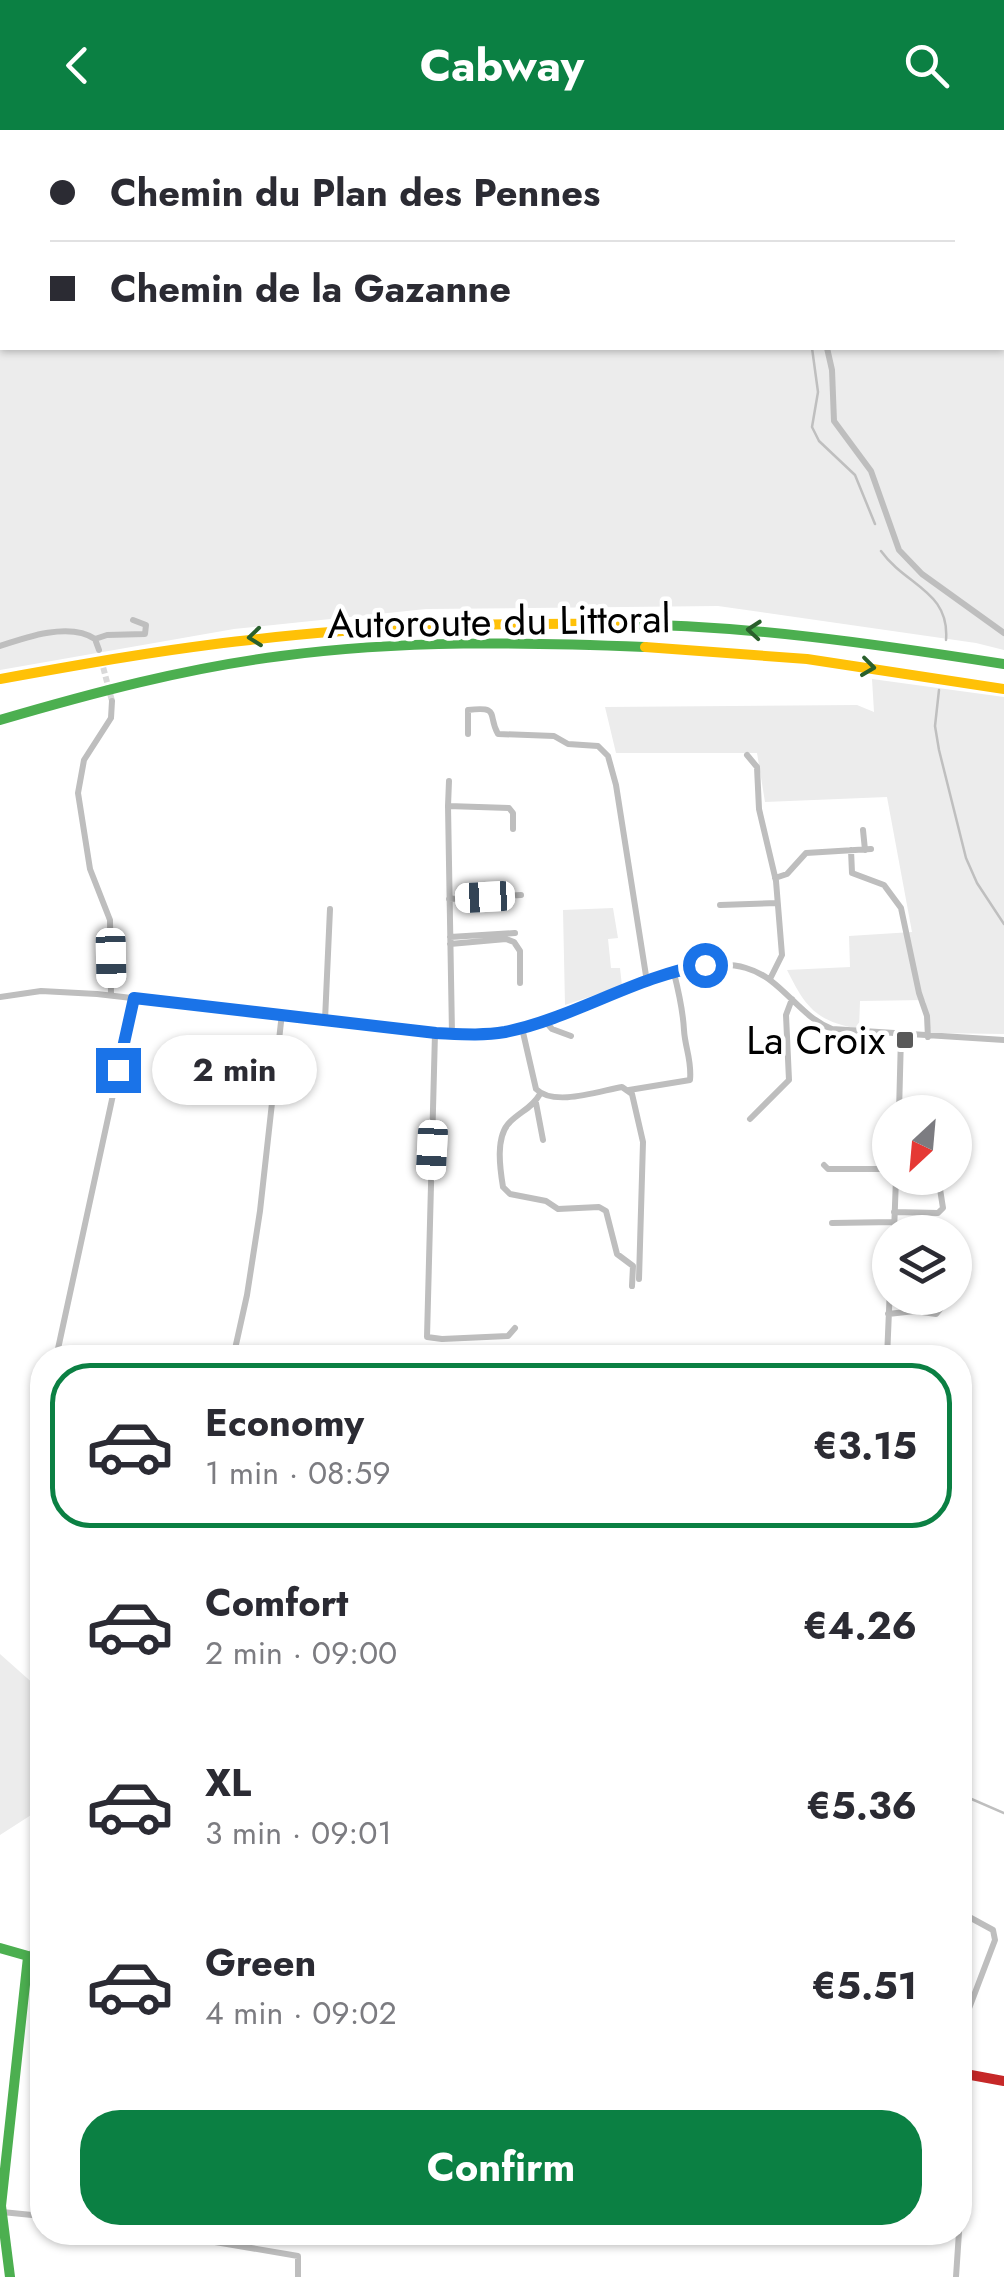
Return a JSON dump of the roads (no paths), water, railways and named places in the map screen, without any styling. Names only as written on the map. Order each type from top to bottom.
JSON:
[{"type":"main road","name":"Autoroute du Littoral","points":[[0,678],[226,640],[454,622],[710,626],[851,640],[1004,664]]},
{"type":"main road","name":"Autoroute du Littoral","points":[[0,720],[131,684],[227,665],[281,656],[427,646],[527,644],[713,650],[876,668],[1004,688]]},
{"type":"main road","points":[[0,1948],[28,1956],[2,2212],[10,2277]]},
{"type":"main road","points":[[972,2074],[1004,2081]]},
{"type":"street","points":[[827,350],[834,421],[877,482],[900,550],[922,574],[1004,633]]},
{"type":"street","points":[[95,639],[104,635],[146,634],[146,625],[134,620]]},
{"type":"street","points":[[0,646],[42,634],[82,633],[95,639],[99,650]]},
{"type":"street","points":[[111,996],[110,920],[90,868],[78,785],[84,760],[111,718],[112,701]]},
{"type":"street","points":[[468,734],[468,710],[489,710],[500,735],[554,736],[568,744],[604,750],[616,785],[647,982]]},
{"type":"street","points":[[746,755],[758,768],[759,810],[775,878],[782,955],[770,979]]},
{"type":"street","points":[[449,781],[452,1034]]},
{"type":"street","points":[[448,806],[509,808],[513,829]]},
{"type":"street","points":[[775,878],[787,874],[803,854],[868,850],[864,830]]},
{"type":"street","points":[[851,850],[853,874],[884,885],[901,908],[927,1016],[928,1037]]},
{"type":"street","points":[[449,899],[521,895]]},
{"type":"street","points":[[720,905],[777,903]]},
{"type":"street","points":[[325,1020],[330,908]]},
{"type":"street","points":[[450,941],[514,934]]},
{"type":"street","points":[[450,941],[514,942],[520,951],[520,984]]},
{"type":"street","points":[[0,998],[58,991],[480,1035],[522,1028],[674,973],[721,964],[743,967],[770,979],[811,1018],[832,1029],[1004,1040]]},
{"type":"street","points":[[522,1028],[540,1094],[554,1097],[622,1087],[630,1090],[690,1080],[686,1020],[674,973]]},
{"type":"street","points":[[59,1345],[134,998]]},
{"type":"street","points":[[750,1120],[790,1080],[786,1015],[792,998]]},
{"type":"street","points":[[236,1345],[260,1211],[282,1013]]},
{"type":"street","points":[[545,1021],[552,1029],[572,1036]]},
{"type":"street","points":[[436,1033],[427,1337],[508,1336],[515,1328]]},
{"type":"street","points":[[899,1095],[901,1036]]},
{"type":"street","points":[[630,1090],[643,1142],[639,1279]]},
{"type":"street","points":[[540,1094],[505,1128],[501,1144],[503,1187],[510,1194],[563,1210],[603,1208],[610,1218],[617,1254],[632,1263],[632,1286]]},
{"type":"street","points":[[536,1102],[543,1140]]},
{"type":"street","points":[[824,1166],[872,1169]]},
{"type":"street","points":[[895,1195],[894,1212],[938,1214],[943,1208],[941,1195]]},
{"type":"street","points":[[832,1224],[872,1223]]},
{"type":"street","points":[[887,1345],[888,1315]]},
{"type":"street","points":[[972,1919],[993,1930],[995,1940],[972,2001]]},
{"type":"street","points":[[2,2212],[30,2215]]},
{"type":"street","points":[[237,2245],[298,2256],[298,2277]]},
{"type":"street","points":[[956,2277],[957,2245]]},
{"type":"waterway","points":[[812,350],[818,392],[812,427],[819,441],[855,475],[875,524]]},
{"type":"waterway","points":[[881,551],[934,600],[941,610],[946,640]]},
{"type":"waterway","points":[[939,690],[935,726],[966,858],[1004,924]]},
{"type":"waterway","points":[[972,1799],[1004,1813]]},
{"type":"tunnel","points":[[101,659],[112,701]]},
{"type":"place","name":"La Croix","points":[[905,1040]]}]
